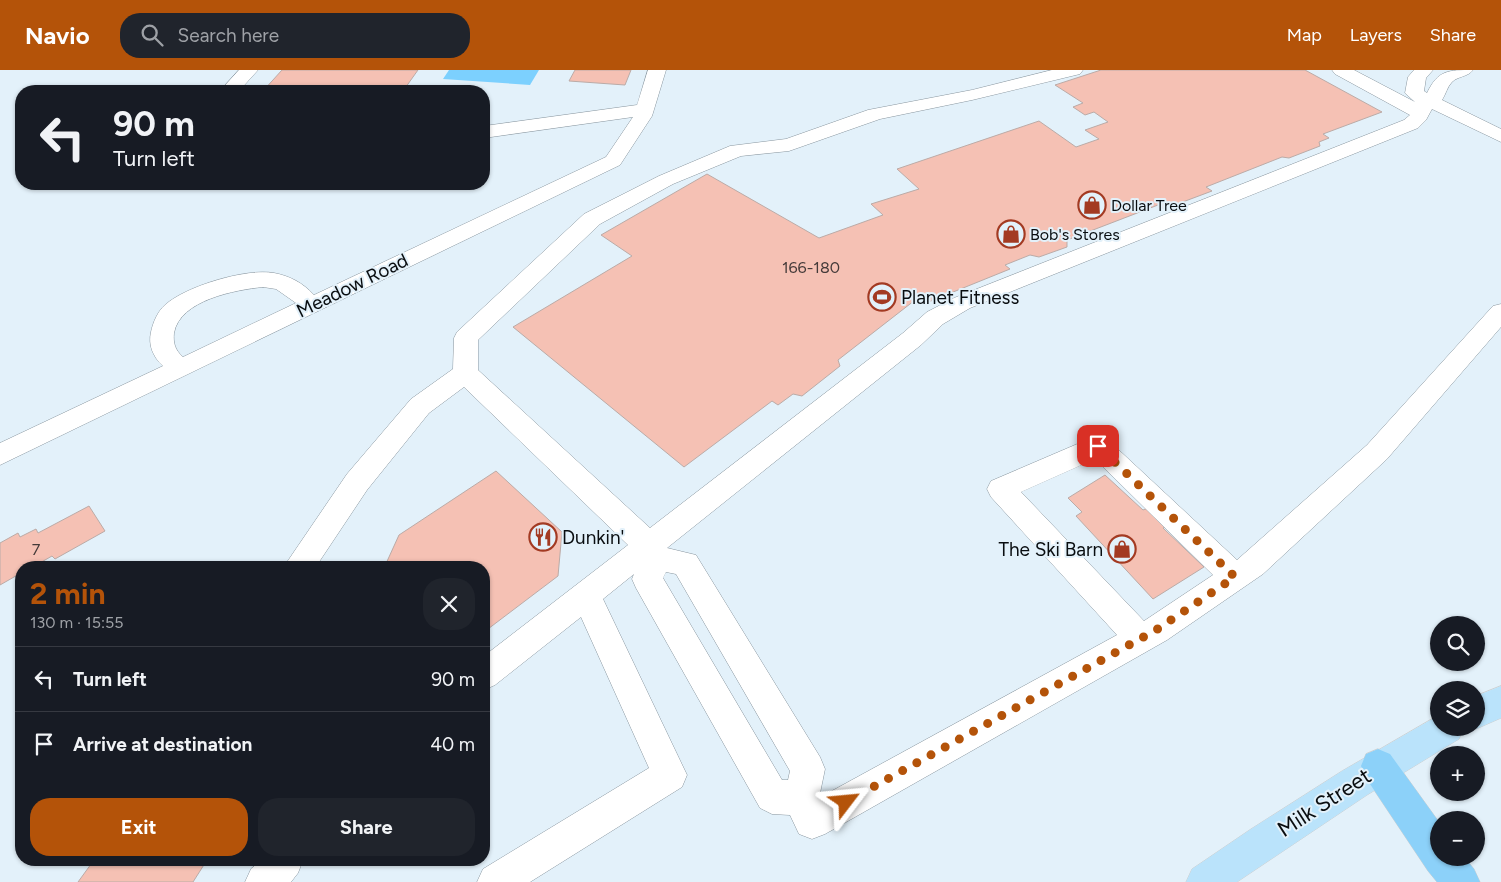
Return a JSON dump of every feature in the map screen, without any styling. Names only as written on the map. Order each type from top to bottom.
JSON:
[{"type":"highway","points":[[1378,766],[1430,842]]},
{"type":"highway","points":[[1448,866],[1461,882]]},
{"type":"main road","points":[[1485,708],[1501,700]]},
{"type":"main road","name":"Milk Street","points":[[1205,882],[1378,766],[1432,736]]},
{"type":"lane","points":[[235,85],[249,70]]},
{"type":"lane","name":"Meadow Road","points":[[0,455],[613,161],[643,116],[657,70]]},
{"type":"lane","points":[[1074,70],[972,96],[875,114],[789,145],[737,150],[666,180],[592,219],[466,338],[465,373],[653,551],[686,564],[808,769],[800,799],[812,821],[1140,638],[1253,564],[1377,452],[1501,312]]},
{"type":"lane","points":[[1341,70],[1423,106],[1501,136]]},
{"type":"lane","points":[[1423,106],[1414,92],[1417,77],[1424,70]]},
{"type":"lane","points":[[490,670],[586,595],[653,551],[912,339],[935,318],[962,303],[1411,124],[1418,119],[1423,106],[1434,98],[1441,81],[1450,71]]},
{"type":"lane","points":[[490,131],[645,110]]},
{"type":"lane","points":[[181,368],[163,350],[160,334],[174,310],[208,291],[245,281],[273,280],[296,289],[311,305]]},
{"type":"lane","points":[[303,561],[357,482],[420,406],[465,373]]},
{"type":"lane","points":[[1140,638],[1001,489],[1098,446],[1235,577]]},
{"type":"lane","points":[[653,551],[647,578],[772,796],[800,799]]},
{"type":"lane","points":[[496,882],[670,775],[586,595]]},
{"type":"water","points":[[449,70],[539,70],[530,85],[443,79]]},
{"type":"building","points":[[282,70],[418,70],[407,85],[268,85]]},
{"type":"building","points":[[575,70],[631,70],[625,85],[569,81]]},
{"type":"building","points":[[1101,70],[1305,70],[1382,112],[1323,134],[1329,138],[1319,142],[1320,146],[1289,158],[1282,157],[1206,187],[1212,191],[1164,209],[1158,205],[1067,240],[1067,247],[1039,257],[1030,255],[1005,265],[1010,269],[926,303],[919,297],[838,360],[840,366],[802,396],[793,394],[778,405],[772,401],[684,467],[513,327],[632,256],[601,235],[707,174],[819,238],[883,215],[871,204],[919,189],[897,169],[1039,121],[1076,147],[1099,139],[1085,130],[1108,122],[1094,112],[1085,115],[1073,107],[1083,103],[1055,85]]},
{"type":"building","points":[[496,471],[562,532],[558,576],[490,627],[490,561],[387,561],[399,535]]},
{"type":"building","points":[[1105,475],[1143,510],[1150,507],[1168,526],[1163,528],[1204,567],[1153,599],[1076,516],[1082,512],[1068,498]]},
{"type":"building","points":[[89,506],[105,531],[55,559],[52,556],[43,561],[15,561],[15,576],[0,585],[0,543],[18,533],[20,537],[36,529],[38,533]]},
{"type":"building","points":[[90,866],[203,866],[193,882],[78,882]]},
{"type":"place","name":"Dollar Tree","points":[[1092,205]]},
{"type":"place","name":"Bob's Stores","points":[[1011,234]]},
{"type":"place","name":"Planet Fitness","points":[[882,297]]},
{"type":"place","name":"Dunkin'","points":[[543,537]]},
{"type":"place","name":"The Ski Barn","points":[[1122,549]]},
{"type":"route","points":[[846,802],[1156,630],[1235,577],[1098,446]]}]
